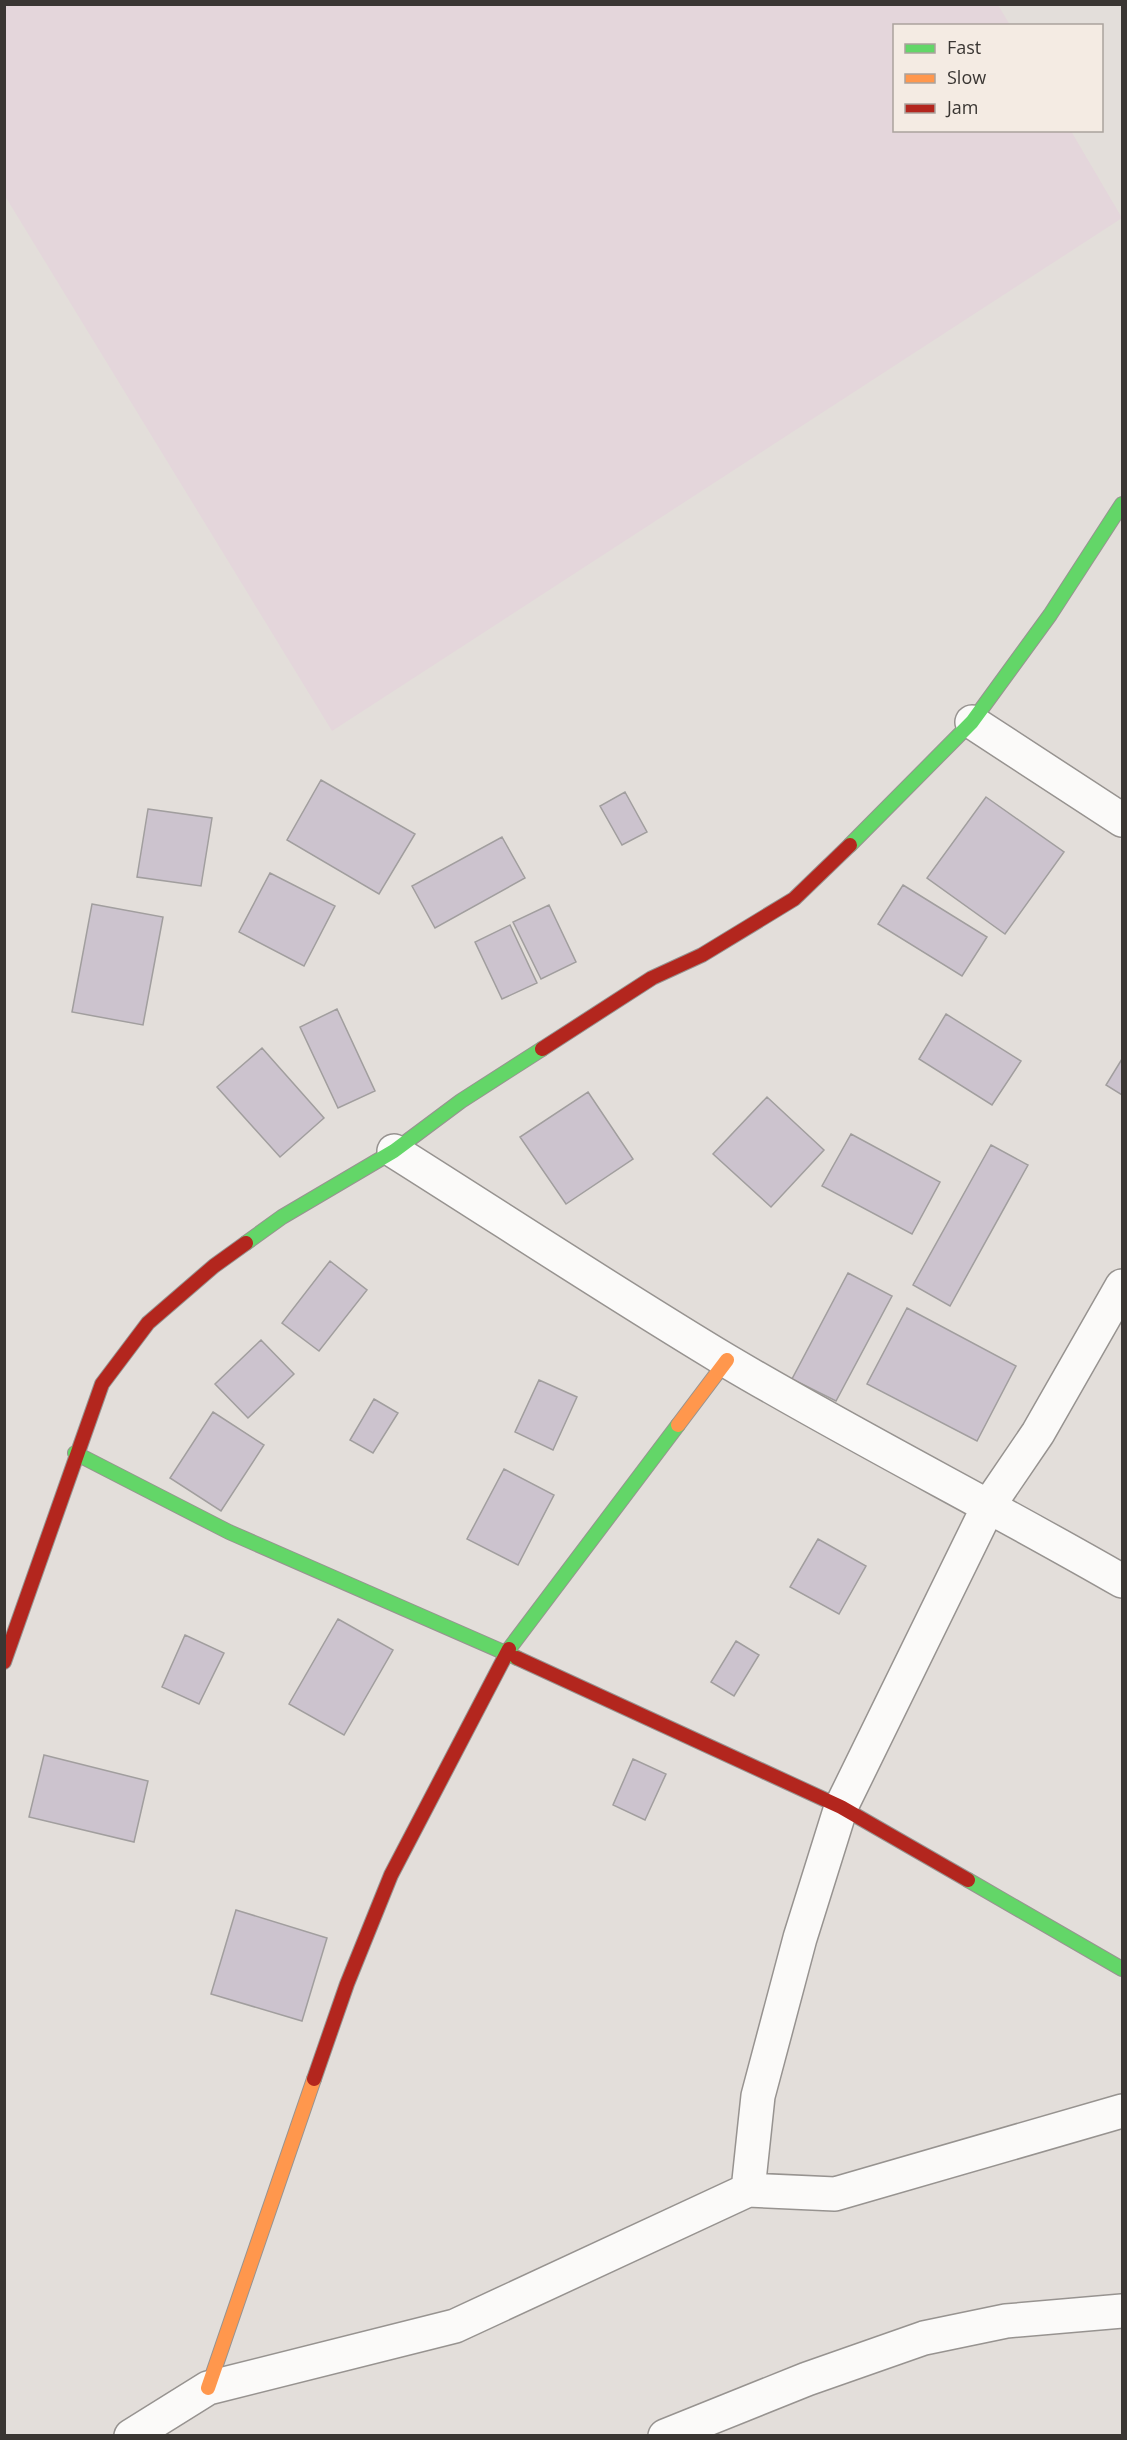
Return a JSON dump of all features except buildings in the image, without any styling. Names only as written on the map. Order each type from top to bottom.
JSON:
[{"type":"street","points":[[4,1662],[75,1453],[102,1384],[148,1323],[214,1266],[282,1217],[394,1151],[461,1101],[652,978],[722,944],[794,899],[856,840],[972,722],[1050,615],[1122,504]]},
{"type":"street","points":[[972,722],[1122,820]]},
{"type":"street","points":[[394,1151],[727,1360],[888,1453],[989,1505],[1122,1581]]},
{"type":"street","points":[[748,2190],[758,2096],[800,1938],[841,1807],[989,1505],[1038,1433],[1122,1286]]},
{"type":"street","points":[[208,2388],[347,1984],[391,1875],[506,1653],[727,1360]]},
{"type":"street","points":[[75,1453],[229,1532],[506,1653],[841,1807],[1122,1969]]},
{"type":"street","points":[[131,2436],[208,2388],[455,2326],[748,2190],[835,2194],[1122,2111]]},
{"type":"street","points":[[665,2436],[807,2379],[924,2338],[1006,2320],[1122,2311]]},
{"type":"shaded area","points":[[5,5],[998,5],[1009,24],[893,24],[893,132],[1072,132],[1122,218],[332,731],[5,196]]},
{"type":"traffic: fast","points":[[850,845],[972,722],[1050,615],[1122,504]]},
{"type":"traffic: fast","points":[[246,1243],[282,1217],[394,1151],[461,1101],[542,1049]]},
{"type":"traffic: fast","points":[[509,1649],[678,1425]]},
{"type":"traffic: fast","points":[[75,1453],[229,1532],[517,1658]]},
{"type":"traffic: fast","points":[[968,1880],[1122,1969]]},
{"type":"traffic: slow","points":[[678,1425],[727,1360]]},
{"type":"traffic: slow","points":[[208,2388],[314,2079]]},
{"type":"traffic: jam","points":[[542,1049],[652,978],[702,955],[794,899],[850,845]]},
{"type":"traffic: jam","points":[[4,1662],[102,1384],[148,1323],[214,1266],[246,1243]]},
{"type":"traffic: jam","points":[[314,2079],[347,1984],[391,1875],[509,1649]]},
{"type":"traffic: jam","points":[[517,1658],[841,1807],[968,1880]]}]
